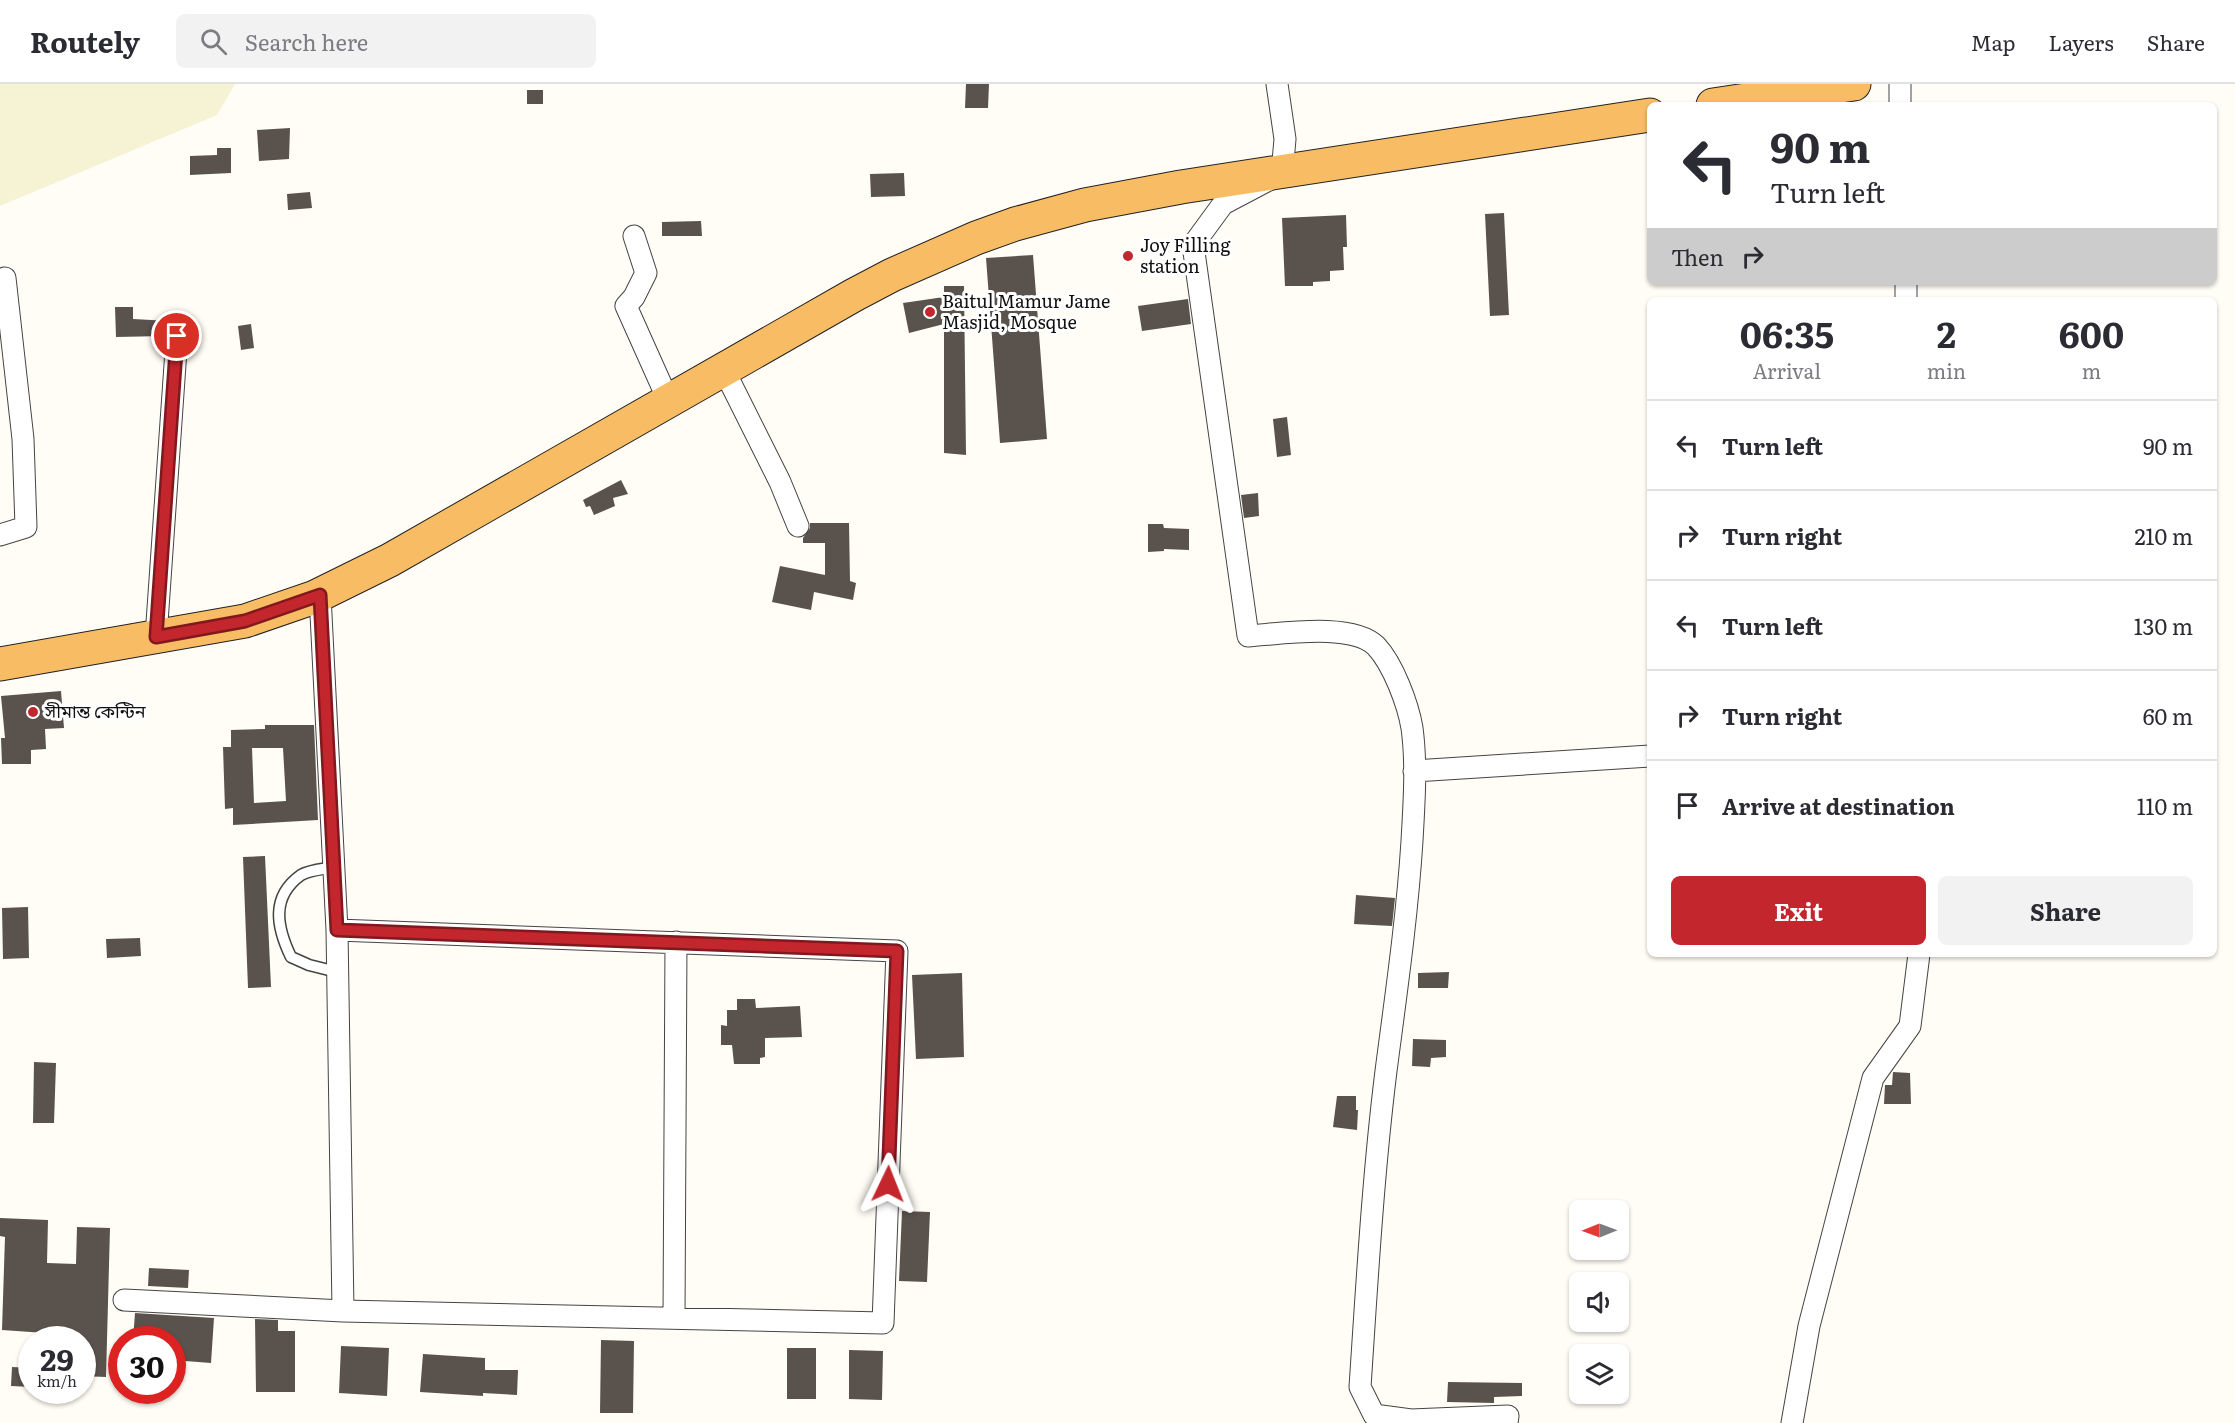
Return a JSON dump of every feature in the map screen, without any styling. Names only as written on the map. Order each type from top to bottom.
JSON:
[{"type":"highway","points":[[1733,102],[1854,84]]},
{"type":"highway","points":[[0,664],[245,621],[320,595],[390,560],[892,275],[976,238],[1015,224],[1125,197],[1647,115]]},
{"type":"street","points":[[1277,84],[1285,140],[1282,173],[1223,204],[1192,245],[1248,636],[1335,632],[1362,636],[1384,656],[1406,701],[1412,727],[1414,771],[1408,913],[1386,1074],[1360,1387],[1374,1414],[1411,1420],[1508,1416],[1507,1423]]},
{"type":"street","points":[[1900,84],[1900,102]]},
{"type":"street","points":[[634,236],[646,273],[634,297],[626,306],[669,402]]},
{"type":"street","points":[[0,535],[26,527],[22,439],[5,278]]},
{"type":"street","points":[[156,637],[177,336]]},
{"type":"street","points":[[724,370],[780,482],[798,526]]},
{"type":"street","points":[[320,595],[337,930],[343,1311]]},
{"type":"street","points":[[1414,771],[1647,756]]},
{"type":"street","points":[[124,1300],[343,1311],[883,1323],[897,951],[337,930]]},
{"type":"street","points":[[674,1318],[676,942]]},
{"type":"street","points":[[1792,1423],[1809,1326],[1873,1077],[1910,1026],[1919,957]]},
{"type":"lane","points":[[334,867],[303,874],[287,889],[278,911],[282,937],[291,957],[309,965],[338,972]]},
{"type":"shaded area","points":[[0,84],[235,84],[217,115],[0,206]]},
{"type":"building","points":[[966,84],[989,84],[988,108],[965,108]]},
{"type":"building","points":[[527,90],[543,90],[543,104],[527,104]]},
{"type":"building","points":[[290,128],[289,159],[259,161],[257,130]]},
{"type":"building","points":[[217,148],[231,148],[231,173],[190,175],[190,156],[217,155]]},
{"type":"building","points":[[904,173],[905,196],[871,197],[870,174]]},
{"type":"building","points":[[310,192],[312,208],[288,210],[287,194]]},
{"type":"building","points":[[1504,213],[1509,315],[1490,316],[1485,214]]},
{"type":"building","points":[[1346,215],[1347,247],[1343,247],[1344,270],[1330,271],[1330,281],[1313,282],[1313,286],[1285,286],[1282,218]]},
{"type":"building","points":[[701,221],[702,236],[662,236],[662,222]]},
{"type":"building","points":[[1033,255],[1047,439],[1000,443],[986,258]]},
{"type":"building","points":[[944,286],[964,286],[966,455],[944,453],[944,324],[909,333],[903,303],[944,297]]},
{"type":"building","points":[[1188,299],[1191,324],[1142,331],[1138,306]]},
{"type":"building","points":[[115,307],[133,307],[133,319],[170,321],[169,326],[164,336],[116,337]]},
{"type":"building","points":[[251,324],[254,348],[241,350],[238,326]]},
{"type":"building","points":[[1287,417],[1291,455],[1277,457],[1273,419]]},
{"type":"building","points":[[621,480],[628,494],[613,498],[615,506],[594,515],[590,506],[586,507],[583,500]]},
{"type":"building","points":[[1258,493],[1259,516],[1244,518],[1241,495]]},
{"type":"building","points":[[810,523],[849,523],[850,581],[856,583],[853,600],[814,592],[811,610],[772,602],[780,566],[825,575],[825,543],[803,543]]},
{"type":"building","points":[[1148,524],[1163,524],[1164,528],[1189,529],[1189,550],[1164,549],[1164,551],[1148,552]]},
{"type":"building","name":"সীমান্ত কেন্টিন","points":[[61,691],[64,728],[45,729],[46,749],[31,750],[31,764],[2,764],[1,738],[5,738],[1,696]]},
{"type":"building","points":[[265,725],[314,725],[318,820],[233,825],[233,808],[225,809],[223,747],[231,747],[231,730],[265,729]],"holes":[[[252,748],[283,748],[286,801],[254,803]]]},
{"type":"building","points":[[265,856],[271,987],[248,988],[243,857]]},
{"type":"building","points":[[1356,895],[1395,898],[1392,926],[1354,924]]},
{"type":"building","points":[[28,907],[29,958],[3,959],[2,908]]},
{"type":"building","points":[[140,938],[141,956],[107,958],[106,939]]},
{"type":"building","points":[[1449,972],[1448,988],[1418,988],[1418,973]]},
{"type":"building","points":[[962,973],[964,1057],[916,1059],[912,975]]},
{"type":"building","points":[[737,999],[755,999],[756,1008],[800,1006],[802,1037],[765,1038],[765,1057],[760,1058],[760,1064],[734,1064],[732,1045],[721,1045],[721,1025],[727,1026],[727,1010],[737,1010]]},
{"type":"building","points":[[1413,1039],[1446,1040],[1446,1057],[1431,1058],[1430,1067],[1412,1066]]},
{"type":"building","points":[[34,1062],[56,1063],[54,1123],[33,1123]]},
{"type":"building","points":[[1893,1072],[1910,1073],[1911,1104],[1884,1104],[1885,1085],[1892,1085]]},
{"type":"building","points":[[1337,1096],[1356,1096],[1357,1130],[1333,1127]]},
{"type":"building","points":[[902,1211],[930,1212],[927,1282],[899,1281]]},
{"type":"building","points":[[0,1218],[48,1220],[47,1263],[76,1264],[77,1227],[110,1228],[106,1377],[96,1377],[96,1326],[18,1326],[18,1331],[2,1330],[5,1237],[0,1236]]},
{"type":"building","points":[[149,1268],[189,1270],[188,1288],[148,1286]]},
{"type":"building","points":[[135,1313],[214,1318],[211,1363],[186,1361],[186,1326],[134,1326]]},
{"type":"building","points":[[255,1319],[278,1320],[278,1331],[295,1331],[295,1392],[256,1392]]},
{"type":"building","points":[[601,1340],[634,1341],[633,1413],[600,1413]]},
{"type":"building","points":[[341,1346],[389,1348],[387,1396],[339,1393]]},
{"type":"building","points":[[787,1348],[816,1348],[816,1399],[787,1399]]},
{"type":"building","points":[[849,1350],[883,1351],[882,1400],[849,1399]]},
{"type":"building","points":[[423,1354],[485,1358],[485,1370],[518,1370],[517,1395],[483,1393],[483,1396],[420,1392]]},
{"type":"building","points":[[12,1367],[18,1367],[18,1386],[11,1386]]},
{"type":"building","points":[[1448,1382],[1522,1383],[1522,1396],[1494,1397],[1494,1403],[1447,1402]]},
{"type":"place","name":"Joy Filling station","points":[[1128,256]]},
{"type":"place","name":"Baitul Mamur Jame Masjid, Mosque","points":[[930,312]]},
{"type":"place","name":"সীমান্ত কেন্টিন","points":[[33,712]]},
{"type":"route","points":[[177,336],[156,637],[245,621],[320,595],[337,930],[897,951],[888,1184]]}]
